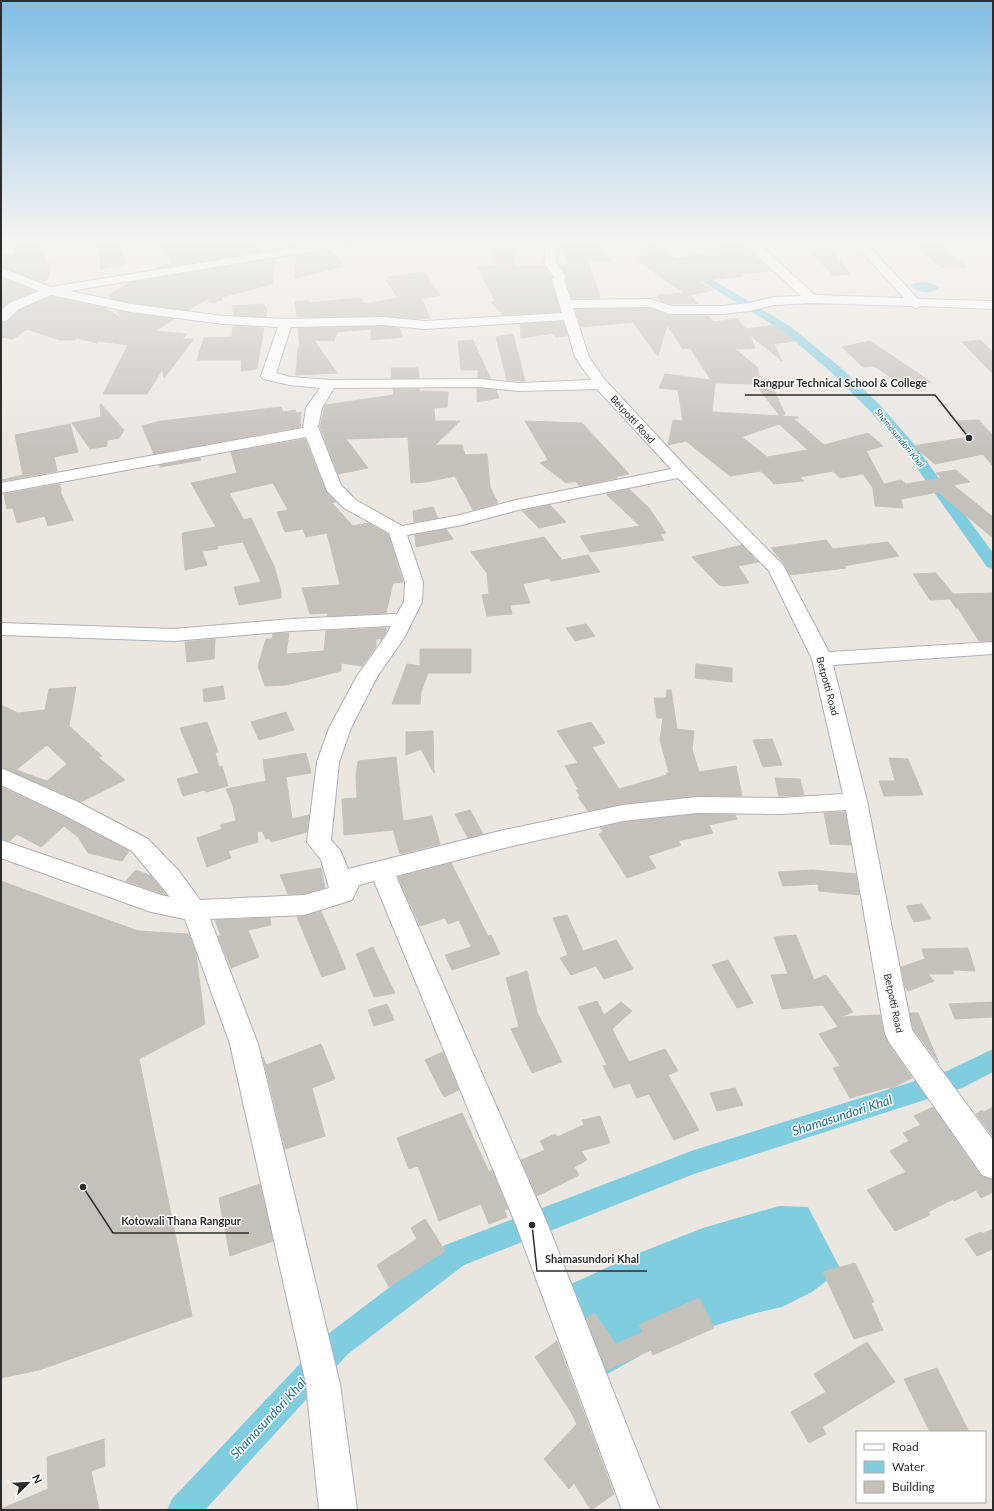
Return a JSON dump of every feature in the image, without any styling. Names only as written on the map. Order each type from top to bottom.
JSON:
[{"type":"street","points":[[166,313],[223,320],[286,323],[383,321],[422,331],[551,313]]},
{"type":"street","name":"Betpotti Road","points":[[569,313],[582,357],[601,384],[682,472],[777,569],[822,659],[856,801],[899,1034],[993,1165]]},
{"type":"street","points":[[286,323],[280,335],[268,376],[290,381],[330,384],[478,384],[519,387],[601,384]]},
{"type":"street","points":[[330,384],[314,408],[310,427],[333,487],[350,504],[397,530],[414,582],[414,602],[405,619],[379,657],[360,690],[340,728],[328,762],[319,842],[332,856],[343,893]]},
{"type":"street","points":[[1,488],[94,469],[132,464],[311,431]]},
{"type":"street","points":[[406,530],[462,520],[516,505],[682,472]]},
{"type":"street","points":[[1,629],[174,635],[291,624],[405,619]]},
{"type":"street","points":[[822,659],[993,648]]},
{"type":"street","points":[[1,776],[70,808],[140,845],[170,878],[194,910],[244,1044],[323,1384],[338,1510]]},
{"type":"street","points":[[1,849],[160,905],[194,910],[304,905],[343,893],[350,878],[504,838],[623,813],[697,805],[781,806],[856,801]]},
{"type":"street","points":[[381,870],[532,1225],[641,1510]]},
{"type":"water","points":[[779,1206],[808,1207],[841,1270],[812,1292],[782,1307],[756,1313],[668,1340],[604,1376],[571,1297],[571,1284],[639,1253],[703,1228]]},
{"type":"building","points":[[17,313],[112,313],[121,318],[118,313],[128,313],[174,319],[155,331],[187,334],[182,339],[194,339],[164,378],[162,370],[147,394],[103,394],[128,345],[99,341],[97,343],[77,338],[75,340],[60,340],[27,329],[13,339],[1,337],[1,323],[7,322]]},
{"type":"building","points":[[233,313],[267,313],[266,317],[234,315]]},
{"type":"building","points":[[296,313],[428,313],[430,318],[416,319],[383,316],[297,317]]},
{"type":"building","points":[[501,313],[550,313],[503,315]]},
{"type":"building","points":[[576,313],[661,313],[670,316],[708,316],[714,322],[737,319],[746,329],[775,325],[795,341],[774,344],[782,361],[750,335],[755,348],[735,349],[757,367],[760,379],[769,379],[785,414],[782,416],[799,417],[794,419],[824,445],[868,433],[883,446],[866,451],[884,484],[901,480],[906,484],[941,478],[936,473],[956,470],[970,482],[953,485],[993,517],[993,538],[938,492],[901,499],[903,508],[875,506],[873,488],[863,474],[840,478],[833,471],[800,477],[804,481],[774,484],[761,471],[730,476],[686,441],[668,445],[673,420],[683,421],[678,390],[659,388],[665,374],[711,380],[690,348],[683,349],[667,325],[658,356],[633,322],[581,327]],"holes":[[[715,383],[755,384],[780,416],[712,412]],[[779,424],[808,450],[767,457],[742,437]]]},
{"type":"building","points":[[563,322],[567,336],[556,337],[554,333],[521,338],[520,324]]},
{"type":"building","points":[[233,326],[264,328],[257,369],[241,371],[242,360],[197,360],[204,338],[232,337]]},
{"type":"building","points":[[383,326],[399,328],[403,337],[371,340],[371,329],[337,332],[334,341],[314,340],[337,373],[296,375],[298,347],[300,350],[298,328]]},
{"type":"building","points":[[513,334],[525,381],[507,380],[496,337]]},
{"type":"building","points":[[473,340],[491,379],[478,378],[478,370],[461,370],[458,341]]},
{"type":"building","points":[[980,340],[993,352],[993,374],[962,342]]},
{"type":"building","points":[[870,341],[931,382],[902,385],[874,366],[863,367],[842,347]]},
{"type":"building","points":[[391,368],[418,368],[419,378],[392,378]]},
{"type":"building","points":[[477,388],[496,390],[499,398],[477,402]]},
{"type":"building","points":[[393,389],[419,389],[419,391],[448,392],[447,407],[434,408],[435,421],[460,421],[435,445],[462,445],[465,455],[487,454],[490,487],[498,503],[473,510],[455,476],[426,482],[411,483],[408,437],[346,439],[368,468],[338,474],[320,427],[325,405],[394,395]]},
{"type":"building","points":[[100,403],[124,430],[119,438],[107,440],[107,446],[90,449],[72,423],[101,417]]},
{"type":"building","points":[[281,407],[283,412],[295,410],[297,413],[301,412],[300,427],[154,454],[142,426],[161,421]]},
{"type":"building","points":[[979,420],[993,436],[993,466],[983,454],[935,464],[913,446],[969,437],[956,421]]},
{"type":"building","points":[[525,421],[582,423],[629,474],[580,486],[575,481],[566,483],[540,463],[548,460]]},
{"type":"building","points":[[70,424],[78,452],[54,457],[57,471],[2,481],[23,475],[15,435]]},
{"type":"building","points":[[305,439],[326,492],[336,502],[332,503],[353,526],[368,523],[388,534],[403,582],[393,583],[386,613],[327,616],[328,613],[310,614],[302,588],[340,585],[327,533],[306,537],[303,529],[285,532],[277,512],[288,510],[273,483],[229,493],[244,520],[251,518],[274,566],[281,591],[281,598],[239,605],[234,587],[261,582],[243,542],[217,546],[218,549],[202,551],[207,565],[185,570],[182,533],[216,527],[191,483],[237,473],[231,452]]},
{"type":"building","points":[[200,458],[201,460],[160,467],[160,465]]},
{"type":"building","points":[[60,484],[60,491],[73,520],[48,526],[45,516],[17,523],[13,508],[7,509],[4,494]]},
{"type":"building","points":[[629,489],[649,508],[666,533],[660,534],[664,540],[590,552],[580,536],[640,526],[606,494]]},
{"type":"building","points":[[550,505],[566,522],[539,528],[522,511]]},
{"type":"building","points":[[433,507],[438,518],[414,522],[413,511]]},
{"type":"building","points":[[446,529],[453,539],[416,547],[415,535]]},
{"type":"building","points":[[544,537],[562,560],[588,555],[600,572],[551,581],[549,578],[523,584],[530,603],[510,605],[512,614],[487,616],[482,595],[489,594],[487,573],[471,552]]},
{"type":"building","points":[[826,540],[833,549],[888,542],[899,556],[844,566],[846,568],[790,575],[784,564],[771,548]]},
{"type":"building","points":[[742,545],[758,562],[738,566],[749,583],[724,586],[719,585],[692,557]]},
{"type":"building","points":[[936,573],[953,594],[993,593],[993,641],[979,641],[958,608],[956,608],[950,599],[930,600],[913,574]]},
{"type":"building","points":[[586,624],[595,636],[575,641],[566,628]]},
{"type":"building","points":[[386,628],[386,632],[382,639],[376,639],[376,647],[362,666],[341,663],[341,671],[286,685],[265,686],[258,666],[266,639],[272,639],[273,634],[289,633],[286,654],[324,651],[326,631]]},
{"type":"building","points":[[215,639],[214,659],[187,662],[185,642]]},
{"type":"building","points":[[420,649],[471,649],[471,673],[428,673],[421,692],[420,704],[392,704],[407,664],[420,666]]},
{"type":"building","points":[[696,664],[732,668],[732,682],[695,678]]},
{"type":"building","points":[[223,686],[225,699],[204,702],[203,689]]},
{"type":"building","points":[[76,687],[69,726],[102,756],[98,757],[125,780],[81,802],[1,767],[1,705],[18,713],[45,710],[49,689]],"holes":[[[47,745],[67,764],[47,781],[16,770]]]},
{"type":"building","points":[[667,690],[671,690],[677,729],[694,731],[692,749],[699,772],[736,766],[742,796],[697,796],[623,804],[588,811],[578,797],[580,796],[576,790],[579,790],[565,766],[578,763],[557,731],[591,722],[605,743],[592,747],[619,789],[667,775],[666,773],[669,773],[660,740],[663,718],[657,718],[654,698],[666,698]]},
{"type":"building","points":[[286,712],[294,730],[259,740],[251,722]]},
{"type":"building","points":[[207,722],[218,752],[215,752],[219,767],[222,766],[228,786],[183,796],[177,779],[199,773],[180,728]]},
{"type":"building","points":[[433,731],[434,773],[421,749],[406,755],[406,732]]},
{"type":"building","points":[[772,739],[782,765],[763,767],[753,740]]},
{"type":"building","points":[[306,753],[311,773],[286,777],[292,819],[309,815],[307,832],[271,842],[269,838],[266,839],[262,831],[257,832],[258,842],[228,851],[231,858],[207,867],[197,838],[222,829],[220,825],[236,821],[233,806],[226,789],[266,781],[263,760]]},
{"type":"building","points":[[396,757],[403,821],[432,816],[440,844],[400,854],[393,830],[344,835],[342,799],[357,798],[356,776],[358,761]]},
{"type":"building","points":[[889,758],[908,759],[923,795],[884,796],[879,781],[895,781]]},
{"type":"building","points":[[775,778],[800,779],[804,795],[779,796]]},
{"type":"building","points":[[1,787],[61,815],[129,851],[122,861],[88,853],[78,837],[64,826],[41,847],[17,834],[10,841],[1,839]]},
{"type":"building","points":[[470,810],[483,834],[468,838],[455,814]]},
{"type":"building","points":[[845,812],[851,845],[830,844],[824,813]]},
{"type":"building","points":[[697,814],[735,815],[737,819],[709,825],[713,833],[678,841],[681,845],[648,856],[656,868],[627,878],[599,834],[603,832],[600,828],[623,822]]},
{"type":"building","points":[[451,863],[488,936],[491,935],[500,954],[452,970],[445,955],[471,947],[459,920],[448,924],[445,918],[420,926],[398,877]]},
{"type":"building","points":[[321,868],[325,888],[304,894],[288,894],[280,875]]},
{"type":"building","points":[[136,870],[151,876],[166,895],[126,881]]},
{"type":"building","points":[[813,870],[856,874],[859,895],[819,891],[818,884],[783,886],[778,872]]},
{"type":"building","points":[[1,881],[138,931],[189,934],[196,954],[205,1024],[139,1059],[192,1316],[39,1370],[1,1378]]},
{"type":"building","points":[[922,904],[931,919],[914,922],[906,906]]},
{"type":"building","points":[[321,911],[346,969],[322,977],[297,917]]},
{"type":"building","points":[[567,915],[583,951],[616,940],[633,969],[604,979],[596,966],[571,975],[560,958],[568,955],[553,918]]},
{"type":"building","points":[[270,918],[271,925],[248,930],[259,957],[231,968],[218,936],[221,936],[215,920]]},
{"type":"building","points":[[796,935],[814,980],[826,975],[853,1012],[840,1017],[880,1015],[884,1034],[888,1043],[912,1078],[890,1089],[889,1087],[850,1098],[833,1068],[840,1066],[819,1034],[838,1027],[823,1005],[782,1009],[771,975],[788,974],[774,937]]},
{"type":"building","points":[[373,947],[395,993],[374,997],[356,954]]},
{"type":"building","points":[[968,948],[975,971],[953,970],[954,974],[928,974],[934,981],[908,991],[905,987],[901,967],[925,959],[922,949]]},
{"type":"building","points":[[728,960],[753,1003],[737,1008],[712,965]]},
{"type":"building","points":[[527,971],[537,1012],[562,1062],[532,1073],[511,1029],[519,1027],[506,978]]},
{"type":"building","points":[[597,1001],[604,1015],[621,1002],[632,1011],[612,1029],[629,1062],[665,1049],[678,1071],[668,1075],[699,1130],[674,1140],[649,1094],[637,1098],[630,1083],[614,1088],[603,1066],[607,1065],[578,1007]]},
{"type":"building","points":[[993,1002],[993,1017],[955,1019],[949,1004]]},
{"type":"building","points":[[387,1004],[394,1020],[374,1026],[368,1010]]},
{"type":"building","points":[[910,1013],[918,1013],[939,1063],[913,1029]]},
{"type":"building","points":[[321,1044],[335,1079],[312,1088],[325,1136],[285,1149],[263,1057],[266,1065]]},
{"type":"building","points":[[443,1052],[459,1090],[444,1097],[425,1060]]},
{"type":"building","points":[[735,1088],[743,1105],[717,1111],[710,1093]]},
{"type":"building","points":[[933,1107],[981,1176],[993,1180],[993,1192],[981,1198],[976,1190],[954,1201],[953,1199],[928,1212],[930,1215],[895,1231],[867,1190],[906,1172],[890,1151],[909,1141],[903,1133],[921,1125],[914,1116]]},
{"type":"building","points":[[993,1107],[993,1137],[976,1114],[982,1110],[984,1112]]},
{"type":"building","points":[[462,1113],[489,1172],[492,1170],[508,1209],[504,1210],[507,1217],[489,1224],[481,1204],[439,1221],[418,1166],[409,1169],[397,1138]]},
{"type":"building","points":[[600,1116],[610,1143],[581,1151],[587,1160],[574,1167],[579,1175],[537,1196],[521,1160],[545,1150],[540,1141],[555,1134],[557,1137],[584,1125],[582,1120]]},
{"type":"building","points":[[260,1184],[273,1241],[230,1256],[219,1198]]},
{"type":"building","points":[[425,1219],[445,1251],[389,1287],[377,1265],[417,1239],[411,1228]]},
{"type":"building","points":[[993,1229],[993,1249],[977,1256],[965,1239],[981,1232],[982,1234]]},
{"type":"building","points":[[855,1263],[874,1302],[871,1303],[883,1330],[854,1339],[823,1272]]},
{"type":"building","points":[[699,1298],[714,1328],[653,1355],[651,1350],[607,1370],[586,1319],[594,1313],[616,1344],[643,1332],[639,1325]]},
{"type":"building","points":[[557,1341],[614,1494],[591,1510],[574,1483],[569,1489],[544,1459],[577,1424],[571,1412],[535,1357]]},
{"type":"building","points":[[867,1342],[895,1382],[822,1427],[826,1434],[809,1443],[791,1412],[826,1392],[814,1374]]},
{"type":"building","points":[[937,1368],[968,1431],[930,1431],[904,1379]]},
{"type":"building","points":[[104,1439],[105,1466],[91,1471],[99,1510],[1,1510],[48,1489],[47,1457]]},
{"type":"waterway","name":"Shamasundori Khal","points":[[760,313],[787,329],[836,370],[876,409],[909,447],[993,564]]},
{"type":"waterway","name":"Shamasundori Khal","points":[[183,1510],[338,1344],[455,1255],[694,1162],[953,1080],[993,1060]]},
{"type":"place","name":"Rangpur Technical School & College","points":[[969,438]]},
{"type":"place","name":"Kotowali Thana Rangpur","points":[[83,1187]]},
{"type":"place","name":"Shamasundori Khal","points":[[532,1225]]}]
